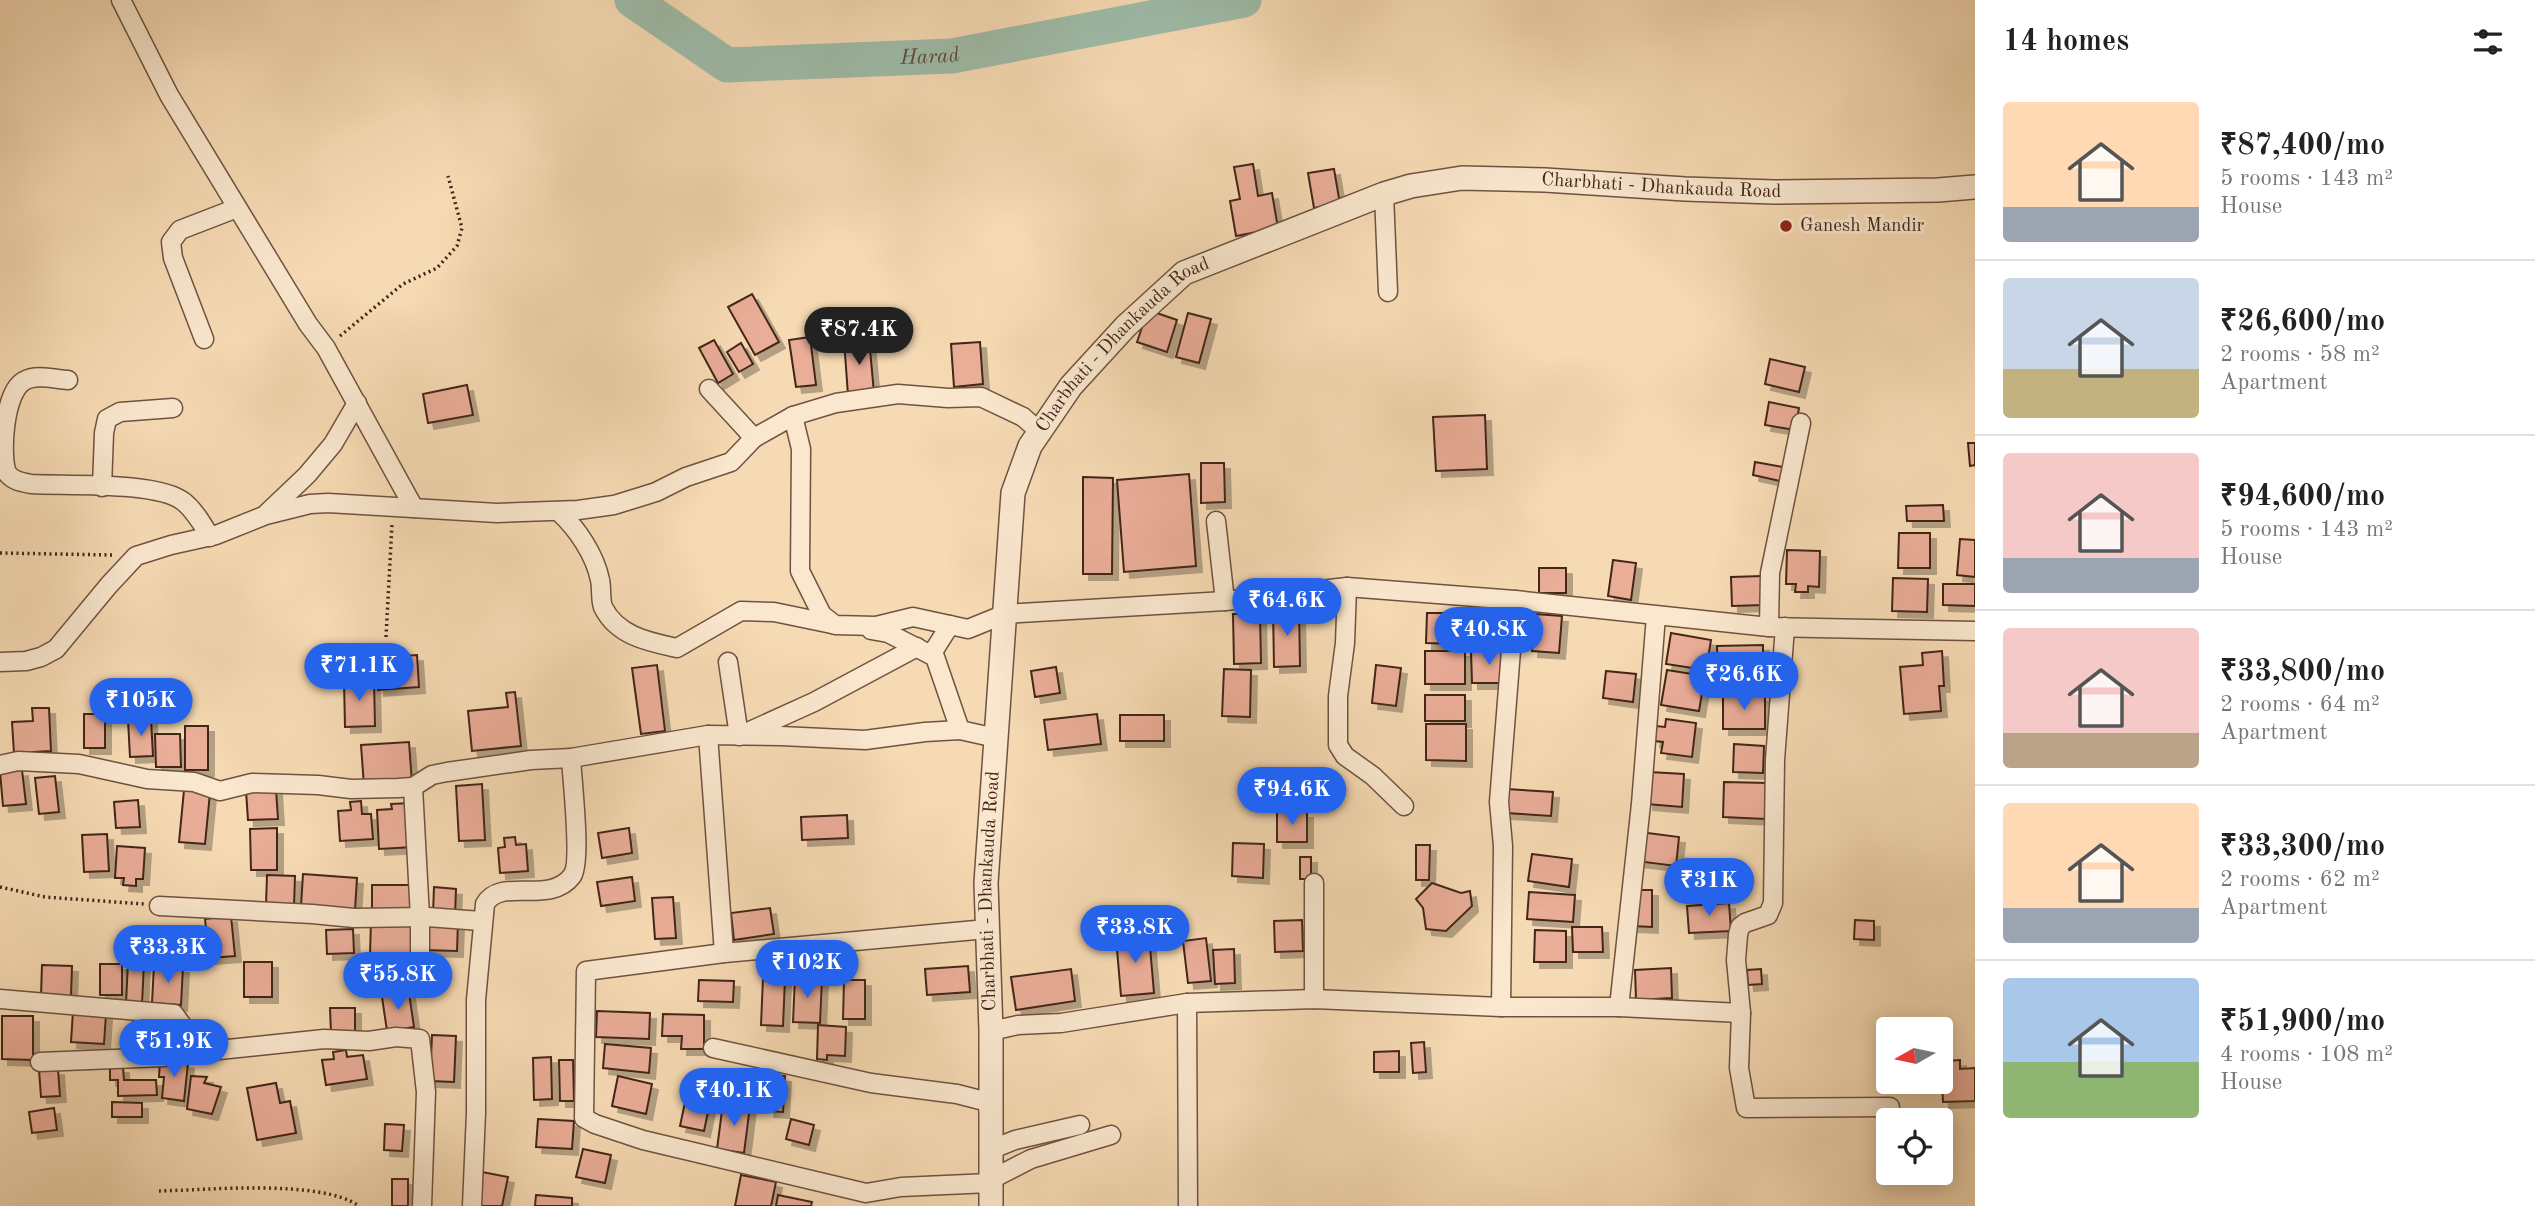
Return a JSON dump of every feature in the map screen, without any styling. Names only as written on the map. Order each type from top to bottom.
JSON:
[{"type":"street","points":[[121,0],[169,95],[308,324],[326,348],[414,508]]},
{"type":"street","name":"Charbhati - Dhankauda Road","points":[[991,1206],[989,1123],[992,1031],[986,883],[1013,493],[1030,446],[1072,386],[1126,326],[1184,273],[1384,194],[1411,186],[1462,178],[1774,192],[1975,187]]},
{"type":"street","points":[[1384,194],[1388,292]]},
{"type":"street","points":[[204,339],[173,258],[171,242],[180,230],[237,208]]},
{"type":"street","points":[[68,380],[28,379],[16,387],[4,417],[1,436],[3,467],[16,481],[31,484],[130,488],[172,495],[185,503],[210,537]]},
{"type":"street","points":[[709,389],[754,438]]},
{"type":"street","points":[[0,662],[26,661],[56,649],[108,585],[136,556],[210,537],[266,515],[319,503],[498,513],[614,505],[656,492],[686,477],[732,462],[754,438],[793,416],[836,402],[898,394],[948,398],[981,397],[1023,417],[1040,432]]},
{"type":"street","points":[[266,515],[307,475],[333,444],[357,403]]},
{"type":"street","points":[[102,487],[107,419],[120,412],[173,408]]},
{"type":"street","points":[[793,416],[801,449],[800,571],[822,615],[844,626],[877,626],[913,617],[968,629],[1004,614],[1225,601],[1347,587],[1515,600],[1777,627],[1975,631]]},
{"type":"street","points":[[1801,423],[1770,573],[1777,627],[1773,903],[1768,915],[1740,927],[1736,960],[1741,1013],[1739,1068],[1746,1108],[1890,1107]]},
{"type":"street","points":[[558,510],[573,525],[590,556],[600,579],[603,606],[622,630],[644,641],[677,648],[741,611],[774,612],[888,633],[935,657],[960,730]]},
{"type":"street","points":[[1216,521],[1225,601]]},
{"type":"street","points":[[1347,587],[1345,643],[1338,696],[1338,745],[1345,756],[1373,776],[1404,806]]},
{"type":"street","points":[[1501,1007],[1503,856],[1499,802],[1515,600]]},
{"type":"street","points":[[1619,1007],[1641,804],[1656,616]]},
{"type":"street","points":[[739,736],[924,651],[950,625]]},
{"type":"street","points":[[728,662],[739,736]]},
{"type":"street","points":[[0,765],[18,761],[79,764],[147,779],[194,782],[220,790],[251,783],[351,789],[413,787],[432,775],[447,772],[531,760],[571,758],[708,736],[864,740],[960,730],[996,737]]},
{"type":"street","points":[[708,736],[724,953]]},
{"type":"street","points":[[472,1206],[476,1113],[475,1026],[481,921],[489,896],[505,891],[540,892],[561,885],[573,874],[578,857],[571,758]]},
{"type":"street","points":[[413,787],[420,970]]},
{"type":"street","points":[[1314,883],[1314,999]]},
{"type":"street","points":[[159,906],[354,918],[420,917],[481,921]]},
{"type":"street","points":[[986,929],[724,953],[586,971],[584,1118],[595,1125],[643,1140],[866,1193],[901,1187],[990,1181],[1031,1159],[1111,1135]]},
{"type":"street","points":[[0,999],[174,1014],[182,1024],[186,1046]]},
{"type":"street","points":[[992,1031],[1018,1025],[1061,1023],[1187,1003],[1314,999],[1741,1013]]},
{"type":"street","points":[[1187,1003],[1188,1206]]},
{"type":"street","points":[[40,1062],[164,1057],[186,1046],[219,1050],[324,1039],[420,1039],[426,1092],[422,1206]]},
{"type":"street","points":[[713,1048],[871,1083],[957,1094],[988,1102],[989,1123]]},
{"type":"street","points":[[990,1150],[1015,1140],[1080,1125]]},
{"type":"path","points":[[326,348],[403,284],[437,268],[457,246],[463,228],[448,176]]},
{"type":"path","points":[[386,637],[393,507]]},
{"type":"path","points":[[0,553],[136,556]]},
{"type":"path","points":[[0,887],[45,897],[159,906]]},
{"type":"path","points":[[159,1191],[312,1190],[335,1195],[359,1206]]},
{"type":"building","points":[[1253,164],[1258,196],[1272,193],[1278,228],[1236,236],[1230,201],[1240,199],[1234,167]]},
{"type":"building","points":[[1334,169],[1340,204],[1314,208],[1308,173]]},
{"type":"building","points":[[752,294],[779,342],[755,355],[728,307]]},
{"type":"building","points":[[1148,310],[1177,320],[1167,352],[1137,342]]},
{"type":"building","points":[[1188,313],[1211,319],[1199,363],[1176,357]]},
{"type":"building","points":[[810,337],[816,385],[796,387],[789,340]]},
{"type":"building","points":[[869,338],[874,393],[848,395],[844,340]]},
{"type":"building","points":[[714,340],[733,374],[718,383],[699,348]]},
{"type":"building","points":[[980,342],[983,384],[954,387],[951,344]]},
{"type":"building","points":[[741,343],[753,364],[739,372],[727,352]]},
{"type":"building","points":[[1770,359],[1805,367],[1799,392],[1765,384]]},
{"type":"building","points":[[467,385],[473,415],[428,423],[423,394]]},
{"type":"building","points":[[1769,402],[1799,408],[1795,430],[1765,425]]},
{"type":"building","points":[[1485,415],[1487,469],[1436,471],[1433,417]]},
{"type":"building","points":[[1968,443],[1975,443],[1975,465],[1970,466]]},
{"type":"building","points":[[1755,462],[1783,467],[1780,481],[1753,475]]},
{"type":"building","points":[[1201,463],[1224,463],[1225,502],[1201,503]]},
{"type":"building","points":[[1189,474],[1196,566],[1124,572],[1117,480]]},
{"type":"building","points":[[1083,477],[1113,478],[1112,574],[1083,574]]},
{"type":"building","points":[[1943,505],[1944,521],[1907,521],[1906,506]]},
{"type":"building","points":[[1899,533],[1930,533],[1930,568],[1898,568]]},
{"type":"building","points":[[1960,539],[1975,540],[1975,577],[1957,575]]},
{"type":"building","points":[[1787,550],[1820,551],[1819,587],[1808,586],[1808,592],[1795,592],[1796,584],[1786,584]]},
{"type":"building","points":[[1613,560],[1636,563],[1631,600],[1608,596]]},
{"type":"building","points":[[1539,568],[1566,568],[1566,593],[1539,593]]},
{"type":"building","points":[[1762,576],[1764,605],[1732,606],[1731,577]]},
{"type":"building","points":[[1893,578],[1928,579],[1927,612],[1892,611]]},
{"type":"building","points":[[1943,584],[1975,584],[1975,606],[1943,605]]},
{"type":"building","points":[[1500,605],[1500,636],[1469,636],[1469,606]]},
{"type":"building","points":[[1299,608],[1300,666],[1274,667],[1273,609]]},
{"type":"building","points":[[1427,613],[1457,613],[1457,644],[1426,643]]},
{"type":"building","points":[[1233,614],[1260,614],[1261,663],[1234,664]]},
{"type":"building","points":[[1535,614],[1562,616],[1559,653],[1532,651]]},
{"type":"building","points":[[1671,633],[1711,640],[1706,670],[1666,664]]},
{"type":"building","points":[[1763,645],[1763,682],[1718,683],[1717,646]]},
{"type":"building","points":[[1425,651],[1465,651],[1465,684],[1425,684]]},
{"type":"building","points":[[1507,651],[1507,683],[1472,683],[1471,652]]},
{"type":"building","points":[[1942,651],[1944,686],[1939,686],[1941,711],[1904,714],[1900,667],[1923,665],[1922,653]]},
{"type":"building","points":[[417,655],[419,687],[378,690],[375,658]]},
{"type":"building","points":[[657,665],[665,731],[641,734],[632,668]]},
{"type":"building","points":[[1376,665],[1401,668],[1396,706],[1372,703]]},
{"type":"building","points":[[1056,667],[1060,693],[1035,697],[1031,671]]},
{"type":"building","points":[[1224,669],[1251,670],[1250,717],[1222,716]]},
{"type":"building","points":[[1667,670],[1705,676],[1699,711],[1661,705]]},
{"type":"building","points":[[1606,671],[1636,674],[1633,702],[1603,698]]},
{"type":"building","points":[[374,680],[375,726],[345,727],[344,681]]},
{"type":"building","points":[[515,692],[521,746],[472,751],[468,711],[508,707],[506,693]]},
{"type":"building","points":[[1425,695],[1465,695],[1465,721],[1425,721]]},
{"type":"building","points":[[1723,695],[1765,696],[1765,729],[1723,729]]},
{"type":"building","points":[[32,708],[49,708],[51,751],[14,753],[12,722],[33,721]]},
{"type":"building","points":[[84,714],[105,714],[105,748],[84,748]]},
{"type":"building","points":[[1097,714],[1101,744],[1048,750],[1044,720]]},
{"type":"building","points":[[1120,715],[1164,715],[1164,741],[1120,741]]},
{"type":"building","points":[[151,719],[153,756],[130,757],[128,720]]},
{"type":"building","points":[[1666,719],[1696,723],[1692,757],[1661,753],[1663,742],[1654,741],[1656,726],[1665,727]]},
{"type":"building","points":[[1426,724],[1466,724],[1466,761],[1426,760]]},
{"type":"building","points":[[185,726],[208,726],[208,770],[185,770]]},
{"type":"building","points":[[155,734],[180,734],[181,767],[156,767]]},
{"type":"building","points":[[409,742],[412,783],[364,786],[361,745]]},
{"type":"building","points":[[1734,744],[1764,746],[1763,773],[1733,772]]},
{"type":"building","points":[[22,770],[26,804],[3,806],[0,772]]},
{"type":"building","points":[[1649,772],[1684,774],[1682,807],[1647,804]]},
{"type":"building","points":[[55,776],[59,812],[39,814],[35,778]]},
{"type":"building","points":[[1724,782],[1768,783],[1766,819],[1723,817]]},
{"type":"building","points":[[482,784],[485,840],[459,841],[456,786]]},
{"type":"building","points":[[276,789],[278,819],[248,820],[246,791]]},
{"type":"building","points":[[1507,789],[1553,792],[1551,816],[1506,813]]},
{"type":"building","points":[[184,790],[210,793],[205,844],[179,842]]},
{"type":"building","points":[[138,800],[140,827],[116,828],[114,802]]},
{"type":"building","points":[[361,801],[362,814],[371,814],[373,839],[340,841],[338,811],[351,810],[350,802]]},
{"type":"building","points":[[412,803],[414,847],[379,849],[377,810],[392,809],[391,804]]},
{"type":"building","points":[[1277,812],[1307,812],[1307,842],[1277,842]]},
{"type":"building","points":[[847,815],[848,838],[802,840],[801,817]]},
{"type":"building","points":[[277,828],[277,870],[251,870],[250,829]]},
{"type":"building","points":[[629,828],[632,853],[602,858],[598,833]]},
{"type":"building","points":[[1640,832],[1679,837],[1676,866],[1636,861]]},
{"type":"building","points":[[107,834],[109,871],[84,872],[82,835]]},
{"type":"building","points":[[515,837],[516,845],[526,844],[528,871],[500,873],[498,848],[505,847],[504,838]]},
{"type":"building","points":[[1233,843],[1264,844],[1263,878],[1232,876]]},
{"type":"building","points":[[1416,845],[1430,845],[1429,880],[1416,880]]},
{"type":"building","points":[[117,846],[145,848],[143,879],[136,879],[136,886],[123,885],[124,878],[115,878]]},
{"type":"building","points":[[1532,854],[1572,859],[1569,887],[1528,881]]},
{"type":"building","points":[[1300,857],[1311,857],[1311,879],[1300,879]]},
{"type":"building","points":[[303,874],[357,878],[355,910],[301,906]]},
{"type":"building","points":[[267,875],[295,876],[294,906],[266,905]]},
{"type":"building","points":[[632,877],[635,901],[601,906],[597,882]]},
{"type":"building","points":[[1432,883],[1461,893],[1470,891],[1472,906],[1446,931],[1426,929],[1423,908],[1416,899]]},
{"type":"building","points":[[372,885],[417,885],[417,912],[372,911]]},
{"type":"building","points":[[434,887],[456,889],[455,916],[433,914]]},
{"type":"building","points":[[1632,890],[1652,890],[1652,927],[1632,926]]},
{"type":"building","points":[[1529,892],[1575,895],[1573,922],[1527,919]]},
{"type":"building","points":[[673,897],[676,938],[655,939],[652,898]]},
{"type":"building","points":[[1729,903],[1731,931],[1689,933],[1687,906]]},
{"type":"building","points":[[770,908],[774,934],[734,940],[731,913]]},
{"type":"building","points":[[231,916],[235,956],[209,958],[205,919]]},
{"type":"building","points":[[1302,920],[1303,951],[1275,952],[1274,921]]},
{"type":"building","points":[[1855,920],[1874,921],[1874,940],[1854,939]]},
{"type":"building","points":[[371,921],[414,922],[413,955],[370,954]]},
{"type":"building","points":[[423,921],[458,922],[457,951],[422,950]]},
{"type":"building","points":[[1572,927],[1602,927],[1603,952],[1573,952]]},
{"type":"building","points":[[353,929],[354,953],[327,954],[326,930]]},
{"type":"building","points":[[1535,930],[1566,931],[1566,962],[1534,962]]},
{"type":"building","points":[[1149,935],[1154,993],[1121,996],[1116,938]]},
{"type":"building","points":[[1206,938],[1211,981],[1188,983],[1183,941]]},
{"type":"building","points":[[1234,949],[1235,983],[1215,984],[1213,950]]},
{"type":"building","points":[[128,962],[144,963],[142,1004],[126,1003]]},
{"type":"building","points":[[244,962],[272,962],[272,997],[244,997]]},
{"type":"building","points":[[100,964],[122,964],[122,995],[100,995]]},
{"type":"building","points":[[42,965],[72,966],[71,997],[41,996]]},
{"type":"building","points":[[154,965],[183,967],[181,1005],[152,1003]]},
{"type":"building","points":[[968,966],[970,992],[927,995],[925,969]]},
{"type":"building","points":[[1671,968],[1672,998],[1636,1000],[1635,970]]},
{"type":"building","points":[[1071,969],[1075,1001],[1016,1010],[1011,977]]},
{"type":"building","points":[[1761,969],[1762,984],[1748,985],[1747,970]]},
{"type":"building","points":[[763,978],[785,979],[783,1026],[761,1025]]},
{"type":"building","points":[[795,978],[822,979],[820,1023],[793,1022]]},
{"type":"building","points":[[699,980],[734,981],[733,1002],[698,1001]]},
{"type":"building","points":[[844,980],[865,980],[865,1019],[843,1019]]},
{"type":"building","points":[[409,993],[414,1027],[387,1031],[382,997]]},
{"type":"building","points":[[330,1008],[355,1008],[355,1032],[331,1033]]},
{"type":"building","points":[[73,1011],[106,1014],[104,1044],[71,1042]]},
{"type":"building","points":[[597,1011],[650,1013],[649,1039],[596,1037]]},
{"type":"building","points":[[663,1014],[704,1015],[704,1049],[681,1049],[682,1036],[662,1036]]},
{"type":"building","points":[[2,1016],[33,1016],[33,1060],[2,1059]]},
{"type":"building","points":[[133,1019],[168,1019],[167,1049],[132,1049]]},
{"type":"building","points":[[818,1025],[846,1027],[845,1056],[827,1055],[827,1060],[817,1059]]},
{"type":"building","points":[[432,1035],[456,1036],[454,1082],[430,1081]]},
{"type":"building","points":[[1424,1042],[1426,1072],[1413,1073],[1411,1043]]},
{"type":"building","points":[[605,1044],[651,1048],[649,1073],[603,1068]]},
{"type":"building","points":[[346,1050],[347,1057],[363,1055],[367,1079],[326,1085],[322,1060],[334,1059],[333,1052]]},
{"type":"building","points":[[1399,1051],[1399,1072],[1374,1072],[1374,1052]]},
{"type":"building","points":[[551,1057],[552,1099],[534,1100],[533,1058]]},
{"type":"building","points":[[160,1060],[188,1063],[184,1101],[162,1098],[164,1077],[159,1077]]},
{"type":"building","points":[[559,1060],[573,1060],[574,1101],[560,1101]]},
{"type":"building","points":[[1960,1060],[1960,1069],[1975,1068],[1975,1101],[1943,1102],[1943,1094],[1953,1094],[1953,1061]]},
{"type":"building","points":[[110,1067],[123,1067],[124,1080],[156,1080],[157,1095],[118,1096],[118,1080],[110,1080]]},
{"type":"building","points":[[58,1069],[60,1096],[41,1097],[39,1070]]},
{"type":"building","points":[[755,1074],[785,1076],[783,1112],[768,1111],[769,1102],[759,1102],[759,1097],[754,1097]]},
{"type":"building","points":[[191,1076],[207,1077],[204,1083],[221,1087],[212,1114],[187,1109]]},
{"type":"building","points":[[618,1076],[652,1084],[646,1114],[612,1106]]},
{"type":"building","points":[[276,1083],[280,1103],[290,1101],[296,1133],[257,1140],[247,1088]]},
{"type":"building","points":[[687,1093],[711,1098],[704,1131],[680,1126]]},
{"type":"building","points":[[112,1102],[142,1103],[142,1117],[112,1117]]},
{"type":"building","points":[[723,1103],[750,1106],[744,1153],[717,1149]]},
{"type":"building","points":[[54,1108],[57,1130],[32,1133],[29,1112]]},
{"type":"building","points":[[538,1119],[574,1121],[572,1149],[536,1147]]},
{"type":"building","points":[[791,1119],[814,1125],[809,1145],[786,1139]]},
{"type":"building","points":[[385,1124],[404,1125],[402,1151],[384,1150]]},
{"type":"building","points":[[583,1149],[611,1155],[605,1183],[576,1177]]},
{"type":"building","points":[[482,1172],[508,1177],[502,1206],[476,1206]]},
{"type":"building","points":[[741,1175],[776,1182],[771,1206],[735,1206]]},
{"type":"building","points":[[392,1179],[408,1179],[408,1206],[392,1206]]},
{"type":"building","points":[[536,1195],[572,1198],[572,1206],[535,1206]]},
{"type":"building","points":[[778,1195],[812,1202],[811,1206],[776,1206]]},
{"type":"waterway","name":"Harad","points":[[632,0],[727,65],[952,56],[1244,0]]},
{"type":"place","name":"Ganesh Mandir","points":[[1786,226]]}]
